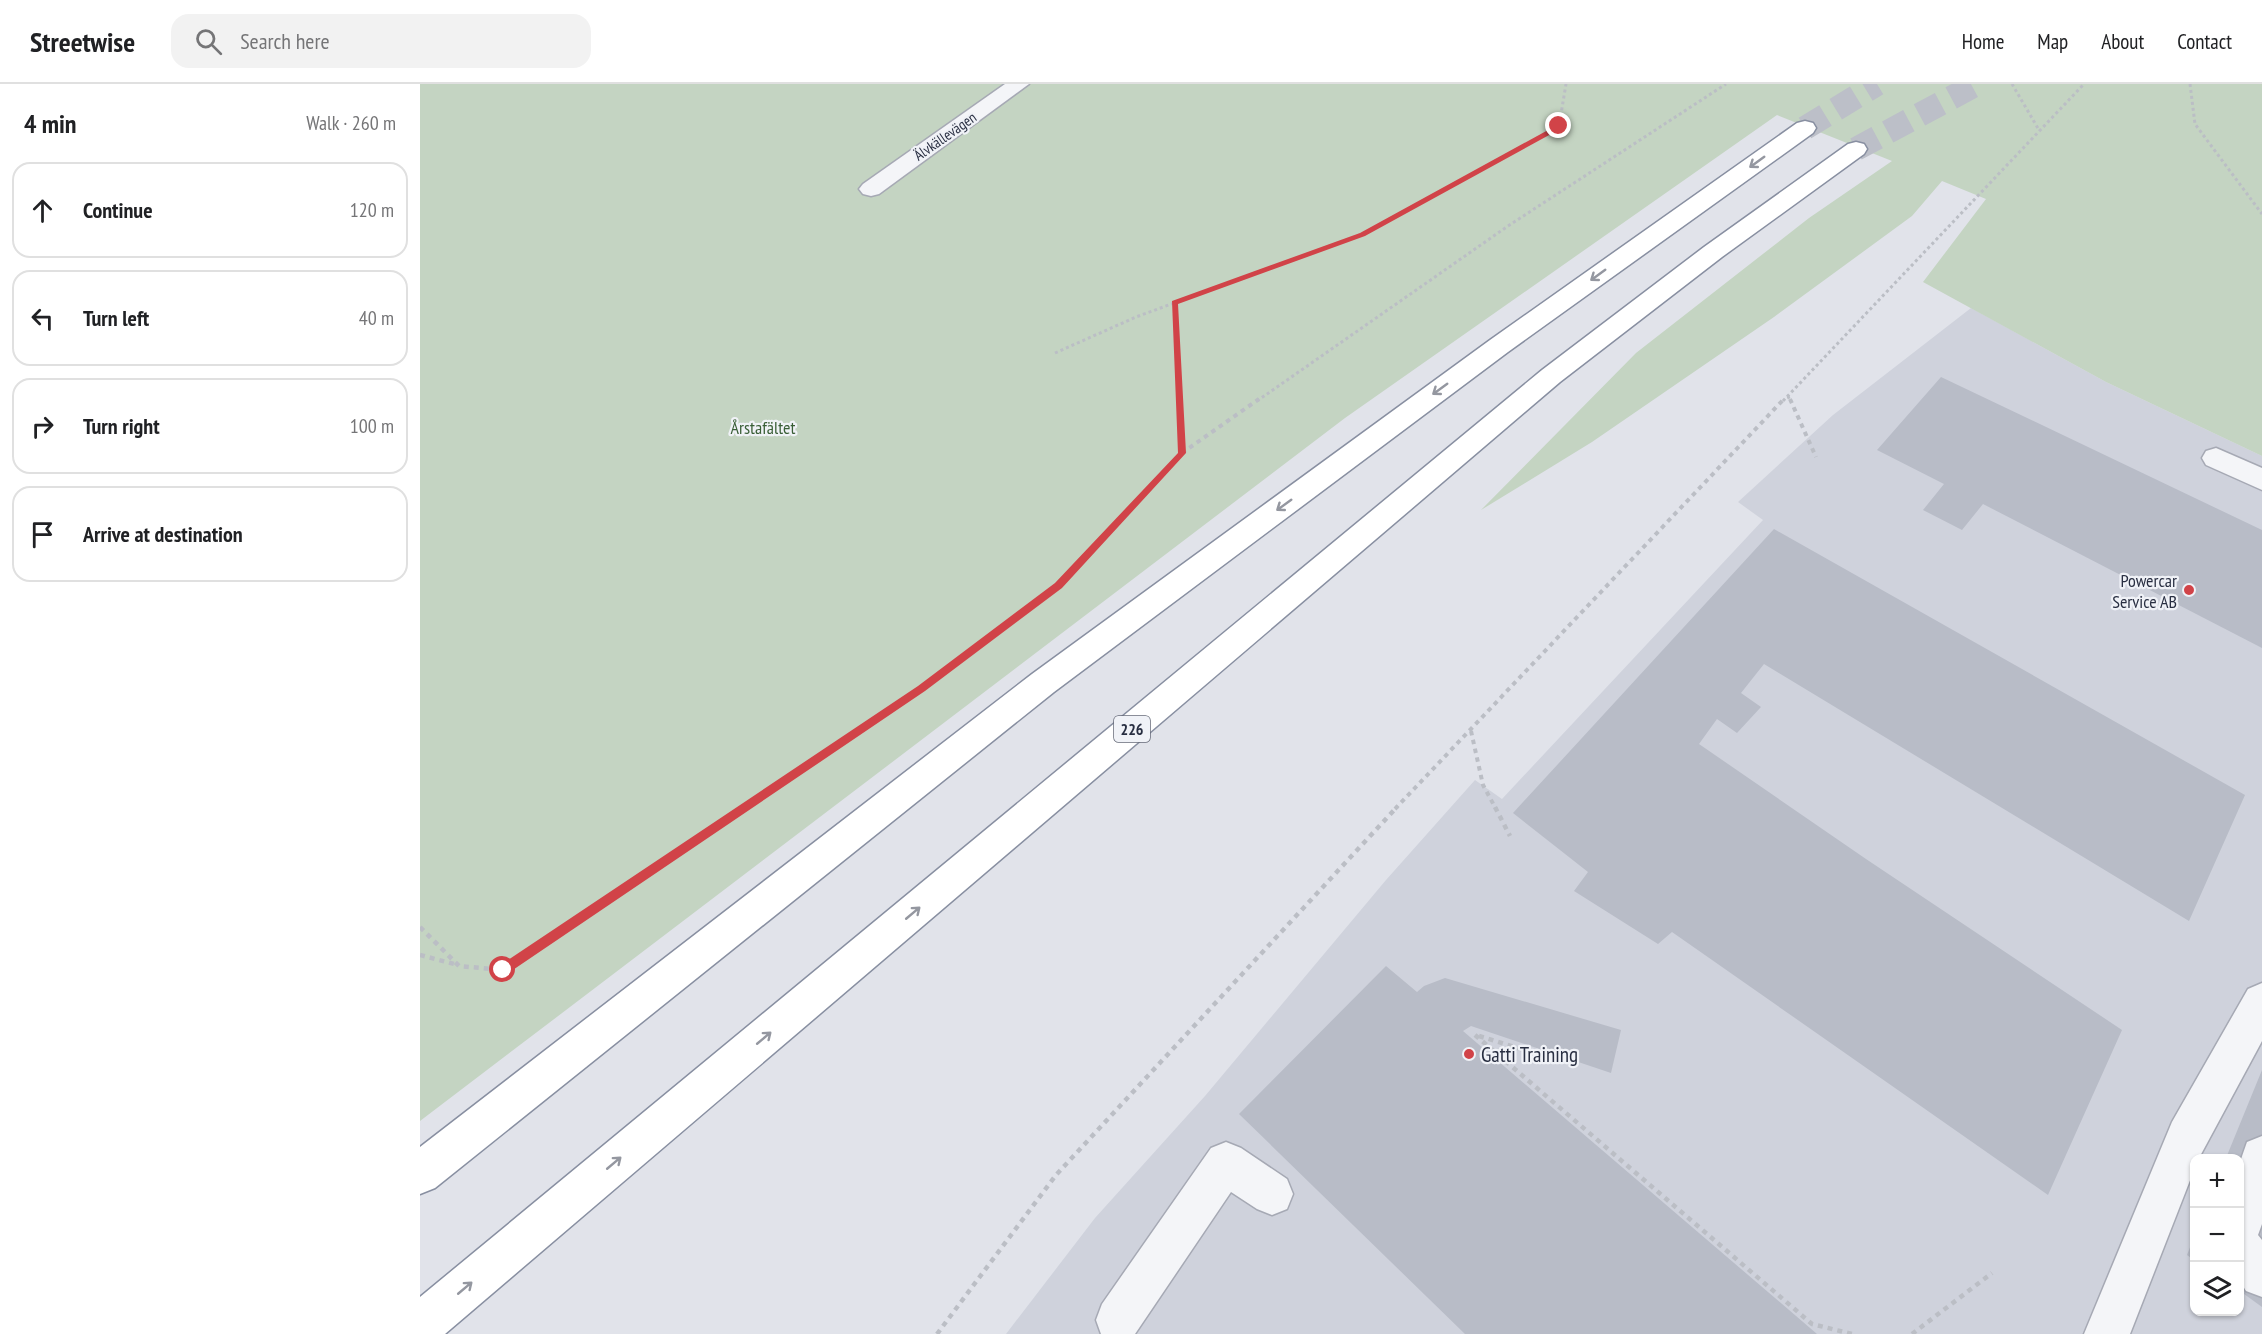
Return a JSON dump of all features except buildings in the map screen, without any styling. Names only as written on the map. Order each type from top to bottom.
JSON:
[{"type":"highway","points":[[420,1173],[1043,683],[1499,346],[1805,128]]},
{"type":"highway","name":"226","points":[[420,1326],[1551,376],[1750,225],[1856,149]]},
{"type":"street","name":"Älvkällevägen","points":[[871,189],[1019,84]]},
{"type":"street","points":[[2216,458],[2262,480]]},
{"type":"street","points":[[2107,1334],[2187,1137],[2262,1002]]},
{"type":"street","points":[[2244,1213],[2262,1157]]},
{"type":"street","points":[[1119,1329],[1226,1163],[1272,1194]]},
{"type":"street","points":[[2244,1252],[2262,1275]]},
{"type":"path","points":[[1055,352],[1175,303],[1362,234],[1559,126],[1566,84]]},
{"type":"path","points":[[420,955],[459,966],[503,970],[922,689],[1058,586],[1182,453],[1508,226],[1726,84]]},
{"type":"path","points":[[2012,84],[2039,130]]},
{"type":"path","points":[[937,1334],[1056,1175],[1471,730],[2084,84]]},
{"type":"path","points":[[2190,84],[2196,124],[2262,214]]},
{"type":"path","points":[[1175,303],[1182,453]]},
{"type":"path","points":[[1788,396],[1816,457]]},
{"type":"path","points":[[1471,730],[1483,785],[1510,836]]},
{"type":"path","points":[[420,927],[459,966]]},
{"type":"path","points":[[1524,1050],[1475,1035],[1812,1324],[1852,1334]]},
{"type":"path","points":[[1912,1334],[1992,1273]]},
{"type":"shaded area","points":[[1971,308],[2106,382],[2262,456],[2262,1334],[1006,1334],[1095,1218],[1205,1096],[1386,880],[1475,780],[1502,799],[1763,520],[1738,502],[1833,415]]},
{"type":"green space","name":"Årstafältet","points":[[420,84],[2262,84],[2262,456],[2106,382],[1923,282],[1986,199],[1942,181],[1912,216],[1774,317],[1592,442],[1481,510],[1636,353],[1809,218],[1892,161],[1777,115],[1345,418],[420,1121]]},
{"type":"tunnel","points":[[1805,128],[1877,84]]},
{"type":"tunnel","points":[[1856,149],[1977,84]]},
{"type":"place","name":"Powercar Service AB","points":[[2189,590]]},
{"type":"place","name":"Gatti Training","points":[[1469,1054]]},
{"type":"route","points":[[503,970],[922,689],[1058,586],[1182,453],[1175,303],[1362,234],[1559,126]]}]
